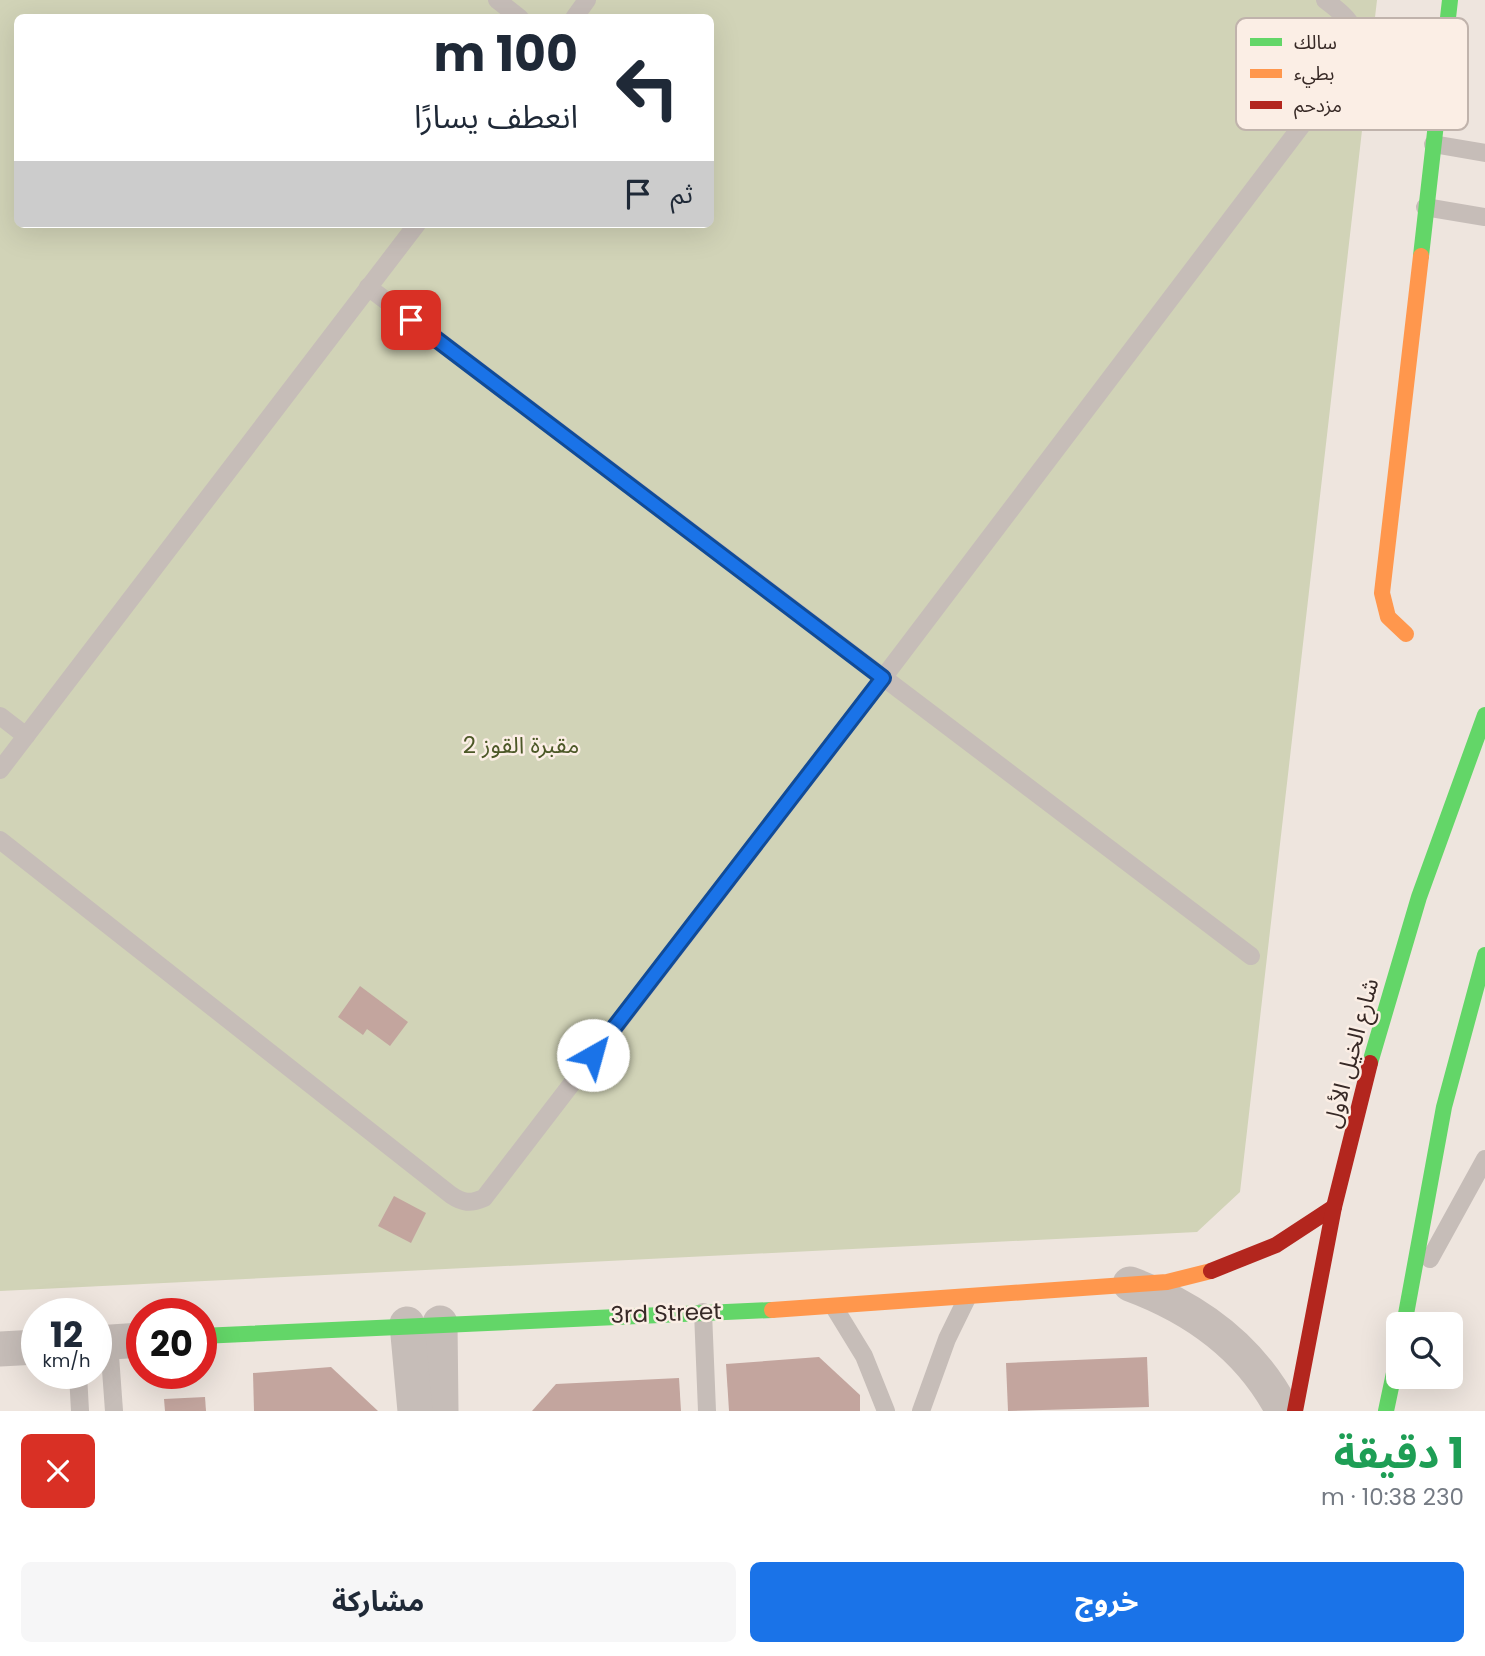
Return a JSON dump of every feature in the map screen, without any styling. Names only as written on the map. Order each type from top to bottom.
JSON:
[{"type":"street","points":[[1448,18],[1450,0]]},
{"type":"street","points":[[1406,634],[1388,617],[1382,593],[1435,130]]},
{"type":"street","name":"شارع الخيل الأول","points":[[1295,1411],[1334,1207],[1418,897],[1485,715]]},
{"type":"street","points":[[1406,1312],[1444,1107],[1485,955]]},
{"type":"street","name":"3rd Street","points":[[217,1335],[834,1307],[1191,1278],[1239,1264],[1273,1249],[1334,1207]]},
{"type":"street","points":[[1130,1284],[1165,1297],[1198,1315],[1227,1338],[1253,1365],[1283,1411]]},
{"type":"street","points":[[415,1411],[424,1324]]},
{"type":"street","points":[[424,1324],[440,1411]]},
{"type":"street","points":[[0,1349],[21,1348]]},
{"type":"street","points":[[1386,1411],[1391,1389]]},
{"type":"lane","points":[[497,0],[515,14]]},
{"type":"lane","points":[[1325,0],[1347,18]]},
{"type":"lane","points":[[0,840],[451,1195],[461,1202],[484,1198],[883,678],[1298,130]]},
{"type":"lane","points":[[1433,145],[1485,153]]},
{"type":"lane","points":[[1425,208],[1485,217]]},
{"type":"lane","points":[[0,770],[413,228]]},
{"type":"lane","points":[[368,287],[1251,956]]},
{"type":"lane","points":[[0,716],[26,736]]},
{"type":"lane","points":[[1408,1303],[1446,1227],[1485,1159]]},
{"type":"lane","points":[[921,1411],[947,1339],[967,1296]]},
{"type":"lane","points":[[834,1307],[864,1356],[886,1411]]},
{"type":"lane","points":[[703,1312],[707,1411]]},
{"type":"lane","points":[[114,1411],[116,1342]]},
{"type":"lane","points":[[79,1389],[80,1411]]},
{"type":"green space","name":"مقبرة القوز 2","points":[[0,0],[1377,0],[1375,18],[1236,18],[1236,130],[1362,130],[1240,1192],[1197,1232],[0,1291]]},
{"type":"building","points":[[360,986],[408,1022],[390,1046],[367,1029],[363,1035],[338,1017]]},
{"type":"building","points":[[394,1196],[426,1213],[411,1243],[378,1226]]},
{"type":"building","points":[[819,1357],[860,1395],[860,1411],[729,1411],[726,1364]]},
{"type":"building","points":[[1147,1357],[1149,1407],[1008,1411],[1006,1363]]},
{"type":"building","points":[[331,1367],[378,1411],[254,1411],[253,1373]]},
{"type":"building","points":[[679,1378],[681,1411],[532,1411],[556,1384]]},
{"type":"building","points":[[205,1397],[206,1411],[165,1411],[164,1399]]},
{"type":"traffic: fast","points":[[1448,18],[1450,0]]},
{"type":"traffic: fast","points":[[1421,256],[1435,130]]},
{"type":"traffic: fast","points":[[1370,1063],[1419,897],[1485,715]]},
{"type":"traffic: fast","points":[[1406,1312],[1444,1107],[1485,955]]},
{"type":"traffic: fast","points":[[217,1335],[772,1310]]},
{"type":"traffic: fast","points":[[1386,1411],[1391,1389]]},
{"type":"traffic: slow","points":[[1406,634],[1388,617],[1382,593],[1421,256]]},
{"type":"traffic: slow","points":[[772,1310],[1167,1282],[1211,1271]]},
{"type":"traffic: jam","points":[[1295,1411],[1334,1207],[1370,1063]]},
{"type":"traffic: jam","points":[[1211,1271],[1276,1245],[1334,1207]]},
{"type":"route","points":[[411,320],[883,678],[593,1055]]}]
